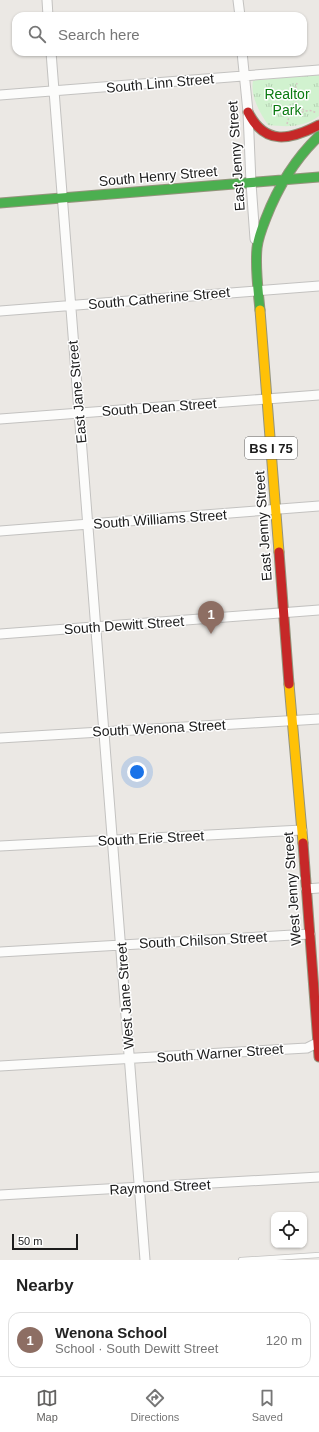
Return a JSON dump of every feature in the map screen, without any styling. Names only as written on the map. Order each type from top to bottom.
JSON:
[{"type":"main road","points":[[248,112],[256,126],[273,137],[297,136],[319,120]]},
{"type":"main road","name":"BS I 75","points":[[283,180],[300,156],[319,136]]},
{"type":"main road","name":"South Henry Street","points":[[0,203],[319,177]]},
{"type":"main road","name":"East Jenny Street","points":[[283,180],[272,201],[258,241],[257,258],[266,399],[292,720]]},
{"type":"main road","name":"West Jenny Street","points":[[292,720],[319,1057]]},
{"type":"street","points":[[47,0],[48,12]]},
{"type":"street","points":[[238,0],[240,12]]},
{"type":"street","name":"East Jane Street","points":[[51,56],[105,732]]},
{"type":"street","name":"East Jenny Street","points":[[242,56],[248,112],[251,183],[257,258]]},
{"type":"street","name":"South Linn Street","points":[[0,95],[319,70]]},
{"type":"street","name":"South Catherine Street","points":[[0,311],[319,286]]},
{"type":"street","name":"South Dean Street","points":[[0,418],[319,395]]},
{"type":"street","name":"South Williams Street","points":[[0,531],[319,506]]},
{"type":"street","name":"South Dewitt Street","points":[[0,634],[319,610]]},
{"type":"street","name":"South Wenona Street","points":[[0,738],[319,719]]},
{"type":"street","name":"West Jane Street","points":[[105,732],[145,1260]]},
{"type":"street","name":"South Erie Street","points":[[0,846],[302,830]]},
{"type":"street","points":[[306,889],[319,888]]},
{"type":"street","name":"South Chilson Street","points":[[0,952],[310,934]]},
{"type":"street","name":"South Warner Street","points":[[0,1066],[307,1048],[318,1043]]},
{"type":"street","name":"Raymond Street","points":[[0,1195],[319,1178]]},
{"type":"lane","points":[[241,1260],[319,1255]]},
{"type":"path","points":[[294,114],[296,112],[296,104],[294,95],[297,83]]},
{"type":"path","points":[[296,104],[305,110],[313,111],[319,120]]},
{"type":"path","points":[[287,128],[289,117],[305,110]]},
{"type":"green space","name":"Realtor Park","points":[[319,75],[319,116],[301,125],[268,125],[254,98],[252,87],[253,81]]},
{"type":"traffic: fast","points":[[260,310],[256,263],[260,233],[281,185],[294,164],[319,136]]},
{"type":"traffic: fast","points":[[0,203],[319,177]]},
{"type":"traffic: slow","points":[[260,310],[279,552]]},
{"type":"traffic: slow","points":[[289,684],[303,843]]},
{"type":"traffic: jam","points":[[248,112],[255,123],[262,130],[270,135],[279,137],[298,134],[319,125]]},
{"type":"traffic: jam","points":[[279,552],[289,684]]},
{"type":"traffic: jam","points":[[303,843],[319,1057]]},
{"type":"place","name":"Wenona School","points":[[211,634]]}]
